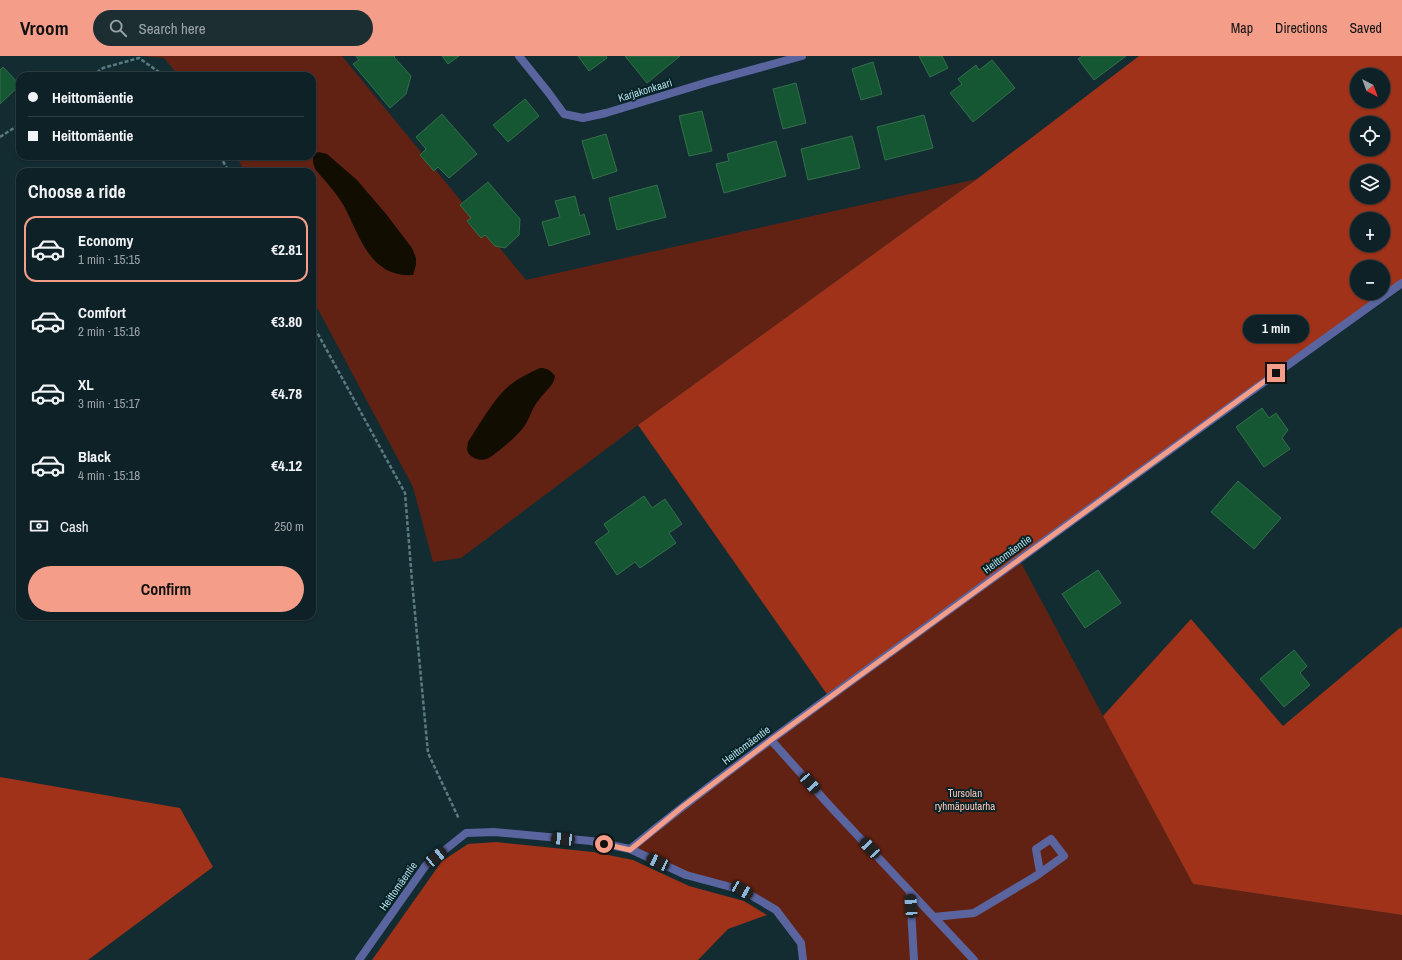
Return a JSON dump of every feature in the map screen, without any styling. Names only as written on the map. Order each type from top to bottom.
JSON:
[{"type":"street","name":"Karjakonkaari","points":[[519,56],[564,114],[583,118],[606,113],[708,82],[802,56]]},
{"type":"street","name":"Heittomäentie","points":[[630,850],[681,808],[771,740],[1087,509],[1402,283]]},
{"type":"street","points":[[771,740],[829,805],[972,959]]},
{"type":"street","points":[[466,833],[494,832],[583,841],[630,850],[686,876],[742,890],[776,910],[801,944],[803,960]]},
{"type":"street","name":"Heittomäentie","points":[[359,960],[426,865],[466,833]]},
{"type":"street","points":[[934,917],[974,913],[1040,872]]},
{"type":"street","points":[[910,892],[914,960]]},
{"type":"path","points":[[98,72],[104,68],[139,57],[159,72]]},
{"type":"path","points":[[0,138],[16,127]]},
{"type":"path","points":[[316,330],[405,493],[428,753],[466,833]]},
{"type":"green space","points":[[142,56],[342,56],[526,280],[977,179],[638,425],[461,558],[433,562],[413,487],[316,305],[316,168],[243,168],[238,160],[316,160],[316,72],[176,72],[164,58]]},
{"type":"green space","name":"Tursolan ryhmäpuutarha","points":[[1019,559],[1193,884],[1402,915],[1402,960],[804,960],[801,943],[776,910],[742,890],[686,875],[630,849]]},
{"type":"shaded area","points":[[1139,56],[1402,56],[1402,283],[1390,292],[1390,260],[1350,260],[1350,300],[1378,300],[829,697],[638,425],[977,179]]},
{"type":"shaded area","points":[[318,152],[327,154],[357,180],[386,214],[412,248],[416,258],[416,265],[413,275],[398,274],[386,270],[368,253],[341,201],[315,168],[313,160],[316,160],[316,153]]},
{"type":"shaded area","points":[[540,368],[550,371],[555,376],[554,380],[536,404],[522,429],[508,443],[489,458],[480,460],[471,456],[467,448],[468,442],[504,390],[513,382]]},
{"type":"shaded area","points":[[1191,619],[1283,726],[1401,627],[1402,915],[1193,884],[1103,716]]},
{"type":"shaded area","points":[[0,777],[180,808],[213,867],[88,960],[0,960]]},
{"type":"shaded area","points":[[496,842],[593,852],[633,860],[689,886],[744,901],[767,915],[728,929],[698,960],[372,960],[442,861],[468,844]]},
{"type":"building","points":[[356,56],[395,56],[394,57],[411,76],[406,94],[390,108],[353,64],[359,60]]},
{"type":"building","points":[[442,56],[459,56],[448,64]]},
{"type":"building","points":[[578,56],[606,56],[607,58],[589,71]]},
{"type":"building","points":[[625,56],[680,56],[647,83]]},
{"type":"building","points":[[919,56],[942,56],[948,68],[930,77]]},
{"type":"building","points":[[1082,56],[1126,56],[1094,80],[1078,59]]},
{"type":"building","points":[[992,60],[1015,88],[973,122],[950,93],[962,84],[958,79],[976,65],[979,70]]},
{"type":"building","points":[[873,62],[882,94],[861,100],[852,69]]},
{"type":"building","points":[[3,67],[16,81],[16,89],[0,104],[0,70]]},
{"type":"building","points":[[796,83],[806,123],[783,129],[773,89]]},
{"type":"building","points":[[525,99],[539,116],[508,142],[493,125]]},
{"type":"building","points":[[702,111],[712,151],[689,156],[679,116]]},
{"type":"building","points":[[442,114],[477,154],[449,178],[438,167],[434,171],[420,155],[426,149],[416,137]]},
{"type":"building","points":[[924,115],[933,148],[885,160],[877,127]]},
{"type":"building","points":[[606,134],[617,171],[593,179],[582,141]]},
{"type":"building","points":[[852,136],[860,168],[808,180],[801,149]]},
{"type":"building","points":[[776,141],[786,176],[724,193],[716,164],[729,161],[727,154]]},
{"type":"building","points":[[488,182],[520,219],[519,235],[505,248],[495,246],[485,235],[481,238],[467,221],[471,218],[460,205]]},
{"type":"building","points":[[657,185],[666,217],[617,230],[609,198]]},
{"type":"building","points":[[575,196],[580,216],[584,214],[590,234],[549,246],[542,222],[560,217],[555,201]]},
{"type":"building","points":[[1262,408],[1269,418],[1276,413],[1288,430],[1282,438],[1290,449],[1264,467],[1236,427]]},
{"type":"building","points":[[1238,481],[1281,518],[1254,549],[1211,512]]},
{"type":"building","points":[[644,496],[652,508],[665,499],[682,524],[669,533],[676,543],[640,568],[635,562],[617,575],[595,542],[609,532],[604,524]]},
{"type":"building","points":[[1098,570],[1121,603],[1085,628],[1062,594]]},
{"type":"building","points":[[1294,650],[1307,666],[1300,673],[1310,685],[1284,707],[1260,679]]},
{"type":"route","points":[[604,844],[630,850],[681,808],[771,740],[1276,373]]}]
